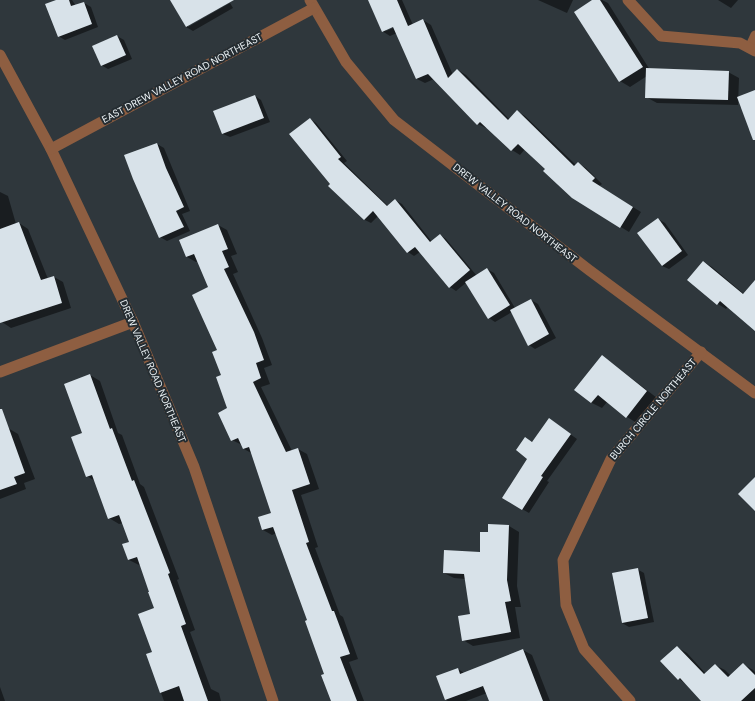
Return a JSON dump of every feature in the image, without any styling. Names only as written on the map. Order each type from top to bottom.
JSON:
[{"type":"street","points":[[628,0],[661,36],[740,43],[752,49]]},
{"type":"street","name":"EAST DREW VALLEY ROAD NORTHEAST","points":[[51,148],[312,4]]},
{"type":"street","name":"DREW VALLEY ROAD NORTHEAST","points":[[312,4],[346,62],[394,120],[588,270],[702,352],[755,393]]},
{"type":"street","name":"DREW VALLEY ROAD NORTHEAST","points":[[0,55],[51,148],[133,322],[194,467],[273,701]]},
{"type":"street","points":[[0,372],[133,322]]},
{"type":"street","name":"BURCH CIRCLE NORTHEAST","points":[[630,701],[584,648],[566,605],[563,560],[611,459],[702,352]]},
{"type":"lane","points":[[752,49],[755,35]]},
{"type":"building","points":[[56,0],[69,0],[71,6],[84,2],[92,24],[58,37],[45,4]]},
{"type":"building","points":[[170,0],[234,0],[186,27]]},
{"type":"building","points":[[368,0],[397,0],[408,26],[423,19],[448,78],[457,69],[508,120],[517,110],[574,166],[578,162],[595,178],[592,181],[633,207],[620,228],[572,198],[543,171],[545,169],[518,144],[511,151],[480,122],[477,125],[428,74],[416,79],[393,27],[382,32]]},
{"type":"building","points":[[592,0],[600,0],[643,67],[619,82],[574,12]]},
{"type":"building","points":[[117,35],[126,55],[101,66],[92,46]]},
{"type":"building","points":[[646,68],[729,71],[728,100],[645,98]]},
{"type":"building","points":[[755,90],[755,140],[753,140],[737,97]]},
{"type":"building","points":[[255,95],[264,118],[222,134],[213,111]]},
{"type":"building","points":[[310,118],[341,157],[338,159],[387,206],[395,199],[430,242],[440,234],[470,270],[449,288],[415,247],[407,253],[373,211],[364,220],[328,186],[330,184],[289,134]]},
{"type":"building","points":[[157,143],[166,168],[184,207],[176,211],[184,227],[159,238],[124,155]]},
{"type":"building","points":[[658,218],[682,251],[662,266],[637,233]]},
{"type":"building","points":[[19,222],[41,280],[54,276],[62,303],[0,323],[0,229]]},
{"type":"building","points":[[218,224],[228,249],[222,251],[229,267],[224,269],[254,332],[264,360],[256,363],[261,378],[253,382],[286,452],[298,448],[310,484],[292,490],[309,542],[306,543],[350,654],[340,657],[357,701],[331,701],[321,675],[324,674],[305,621],[307,620],[273,527],[262,530],[258,517],[271,513],[249,447],[243,449],[238,438],[231,441],[218,413],[227,408],[216,377],[221,375],[212,352],[217,350],[192,295],[208,287],[194,254],[186,257],[179,240]]},
{"type":"building","points":[[703,261],[743,294],[755,280],[755,331],[720,301],[717,305],[687,280]]},
{"type":"building","points":[[487,268],[510,305],[488,319],[465,282]]},
{"type":"building","points":[[531,299],[549,334],[528,346],[510,310]]},
{"type":"building","points":[[602,355],[647,391],[626,418],[598,395],[591,403],[574,390]]},
{"type":"building","points":[[90,374],[110,429],[112,428],[132,481],[134,480],[170,573],[168,574],[186,624],[181,626],[208,701],[184,701],[179,686],[160,693],[146,654],[152,652],[138,614],[154,608],[137,557],[128,560],[122,544],[129,542],[119,515],[108,519],[92,475],[86,477],[71,437],[82,433],[64,384]]},
{"type":"building","points":[[0,409],[2,409],[25,473],[14,477],[17,484],[0,490]]},
{"type":"building","points":[[549,418],[571,434],[541,476],[543,477],[522,510],[502,498],[527,459],[516,450],[525,437],[532,442]]},
{"type":"building","points":[[755,477],[755,511],[738,494]]},
{"type":"building","points":[[488,524],[509,525],[507,580],[511,601],[505,602],[511,632],[462,641],[458,616],[470,614],[464,574],[443,573],[444,550],[480,552],[480,532],[488,532]]},
{"type":"building","points":[[638,568],[648,618],[622,623],[612,573]]},
{"type":"building","points":[[677,646],[704,674],[715,664],[728,677],[743,663],[755,675],[755,688],[741,701],[701,701],[680,678],[678,680],[660,661]]},
{"type":"building","points":[[523,649],[543,701],[489,701],[483,686],[445,700],[436,676],[458,668],[460,674]]}]
